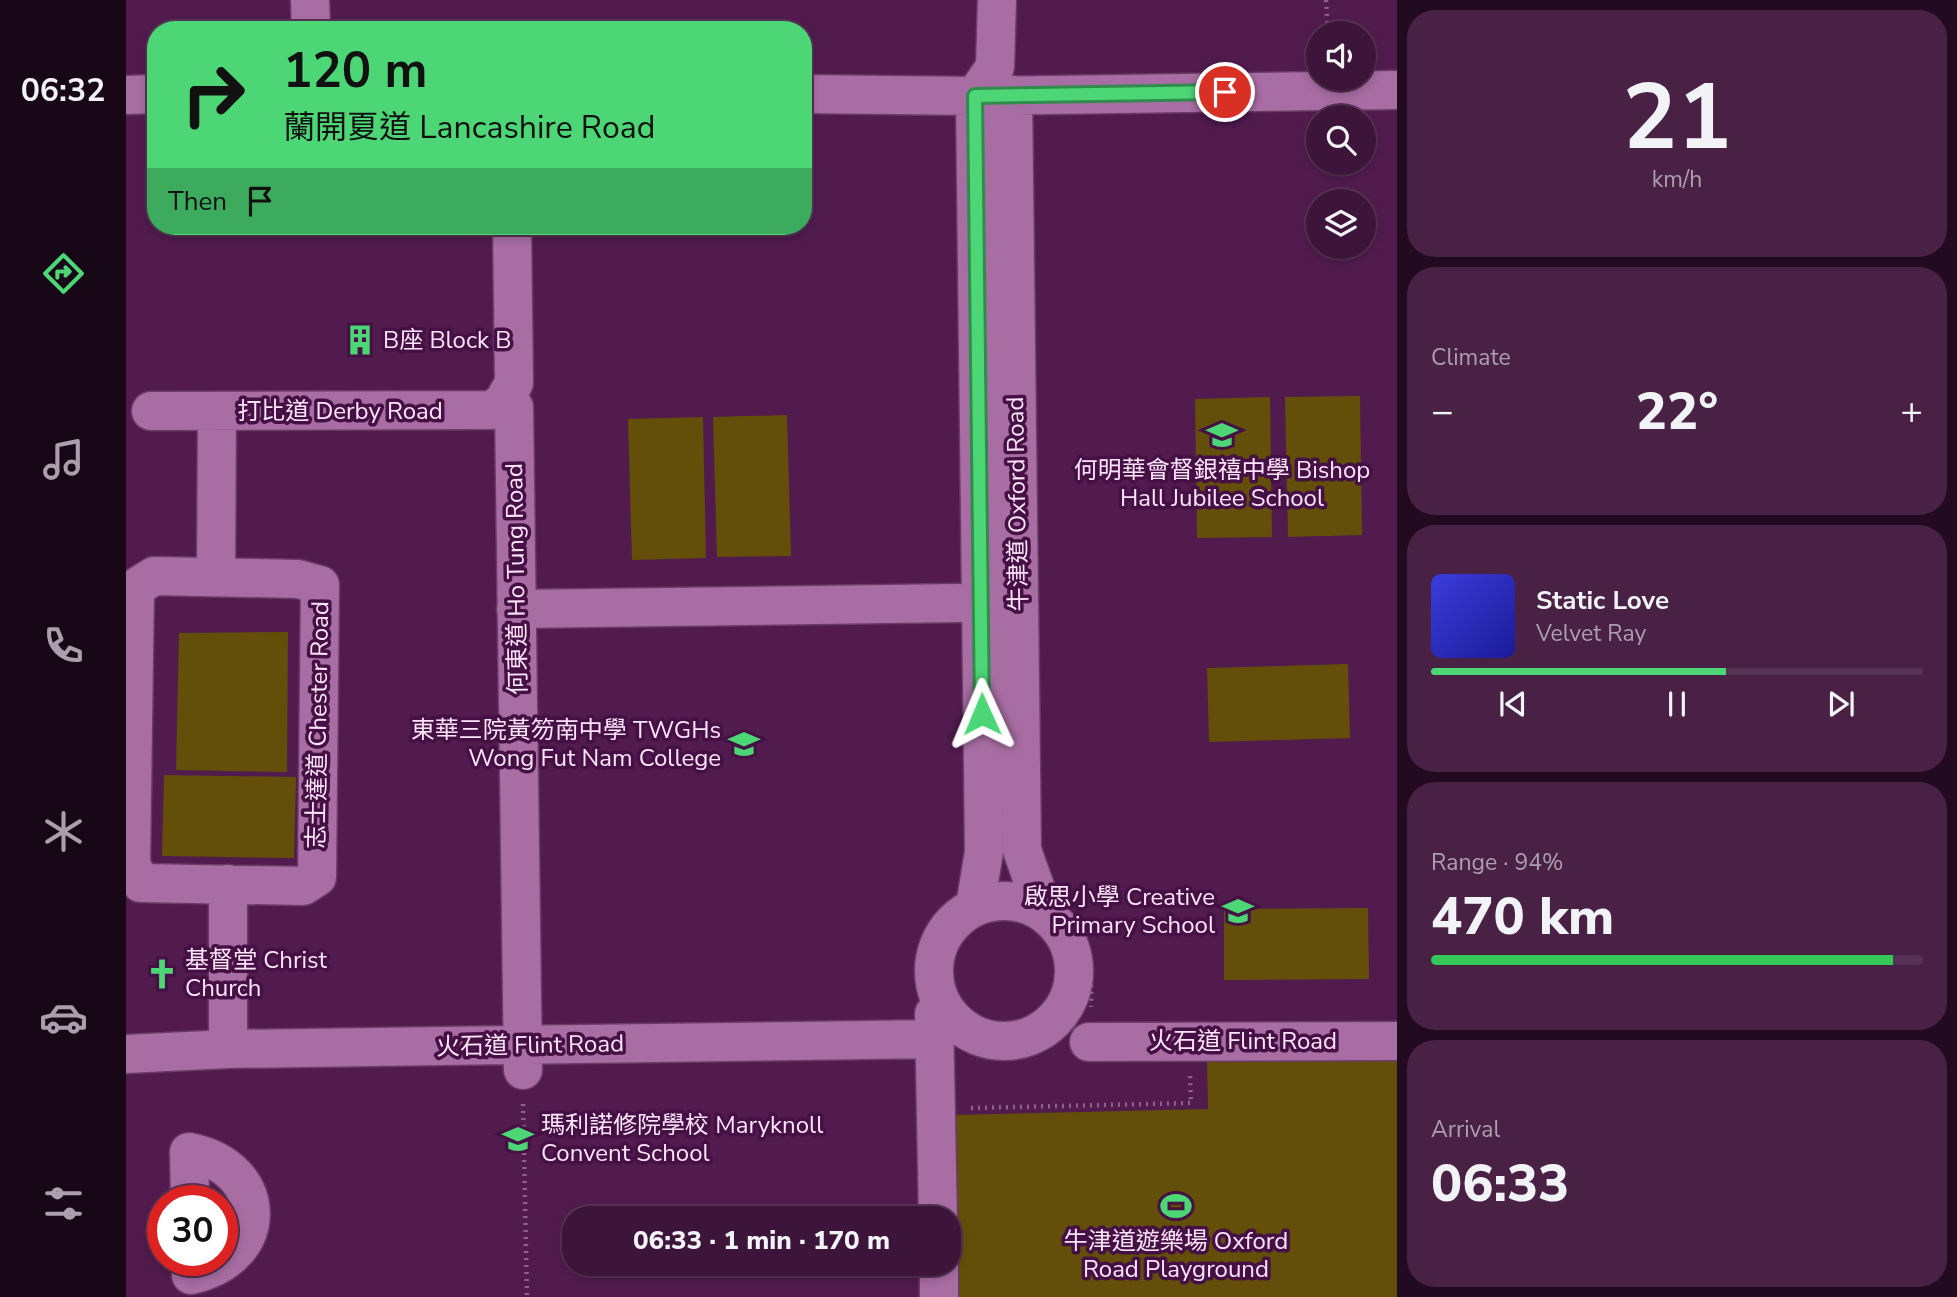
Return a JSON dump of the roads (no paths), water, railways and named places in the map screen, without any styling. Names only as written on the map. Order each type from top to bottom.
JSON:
[{"type":"street","points":[[310,0],[311,21]]},
{"type":"street","points":[[975,96],[995,67],[997,0]]},
{"type":"street","points":[[812,94],[975,96],[1397,90]]},
{"type":"street","points":[[126,95],[147,94]]},
{"type":"street","name":"牛津道 Oxford Road","points":[[1013,95],[1022,850],[1043,909]]},
{"type":"street","name":"牛津道 Oxford Road","points":[[975,96],[984,852],[975,906]]},
{"type":"street","name":"何東道 Ho Tung Road","points":[[512,235],[522,1058]]},
{"type":"street","name":"打比道 Derby Road","points":[[151,411],[474,412],[492,410],[514,395]]},
{"type":"street","points":[[216,577],[217,411]]},
{"type":"street","name":"志士達道 Chester Road","points":[[154,576],[298,579],[320,585],[317,877],[303,886],[228,884],[141,883],[131,865],[135,588],[154,576]]},
{"type":"street","points":[[516,609],[959,603]]},
{"type":"street","points":[[228,884],[228,1049]]},
{"type":"street","points":[[934,989],[945,1009],[960,1026],[979,1037],[1001,1041],[1023,1039],[1044,1030],[1065,1006],[1075,978],[1074,958],[1068,938],[1043,909],[1023,901],[1005,900],[975,906],[959,917],[945,932],[937,950],[934,989],[938,1206]]},
{"type":"street","name":"火石道 Flint Road","points":[[126,1054],[228,1049],[522,1058],[598,1044],[935,1039]]},
{"type":"street","name":"火石道 Flint Road","points":[[1089,1042],[1397,1041]]},
{"type":"street","points":[[190,1185],[189,1152],[213,1157],[233,1170],[246,1190],[251,1214],[246,1237],[238,1249]]},
{"type":"street","points":[[939,1276],[939,1297]]},
{"type":"place","name":"B座 Block B","points":[[360,340]]},
{"type":"place","name":"何明華會督銀禧中學 Bishop Hall Jubilee School","points":[[1222,435]]},
{"type":"place","name":"東華三院黃笏南中學 TWGHs Wong Fut Nam College","points":[[744,744]]},
{"type":"place","name":"啟思小學 Creative Primary School","points":[[1238,911]]},
{"type":"place","name":"基督堂 Christ Church","points":[[162,974]]},
{"type":"place","name":"瑪利諾修院學校 Maryknoll Convent School","points":[[518,1139]]},
{"type":"place","name":"牛津道遊樂場 Oxford Road Playground","points":[[1176,1206]]}]
